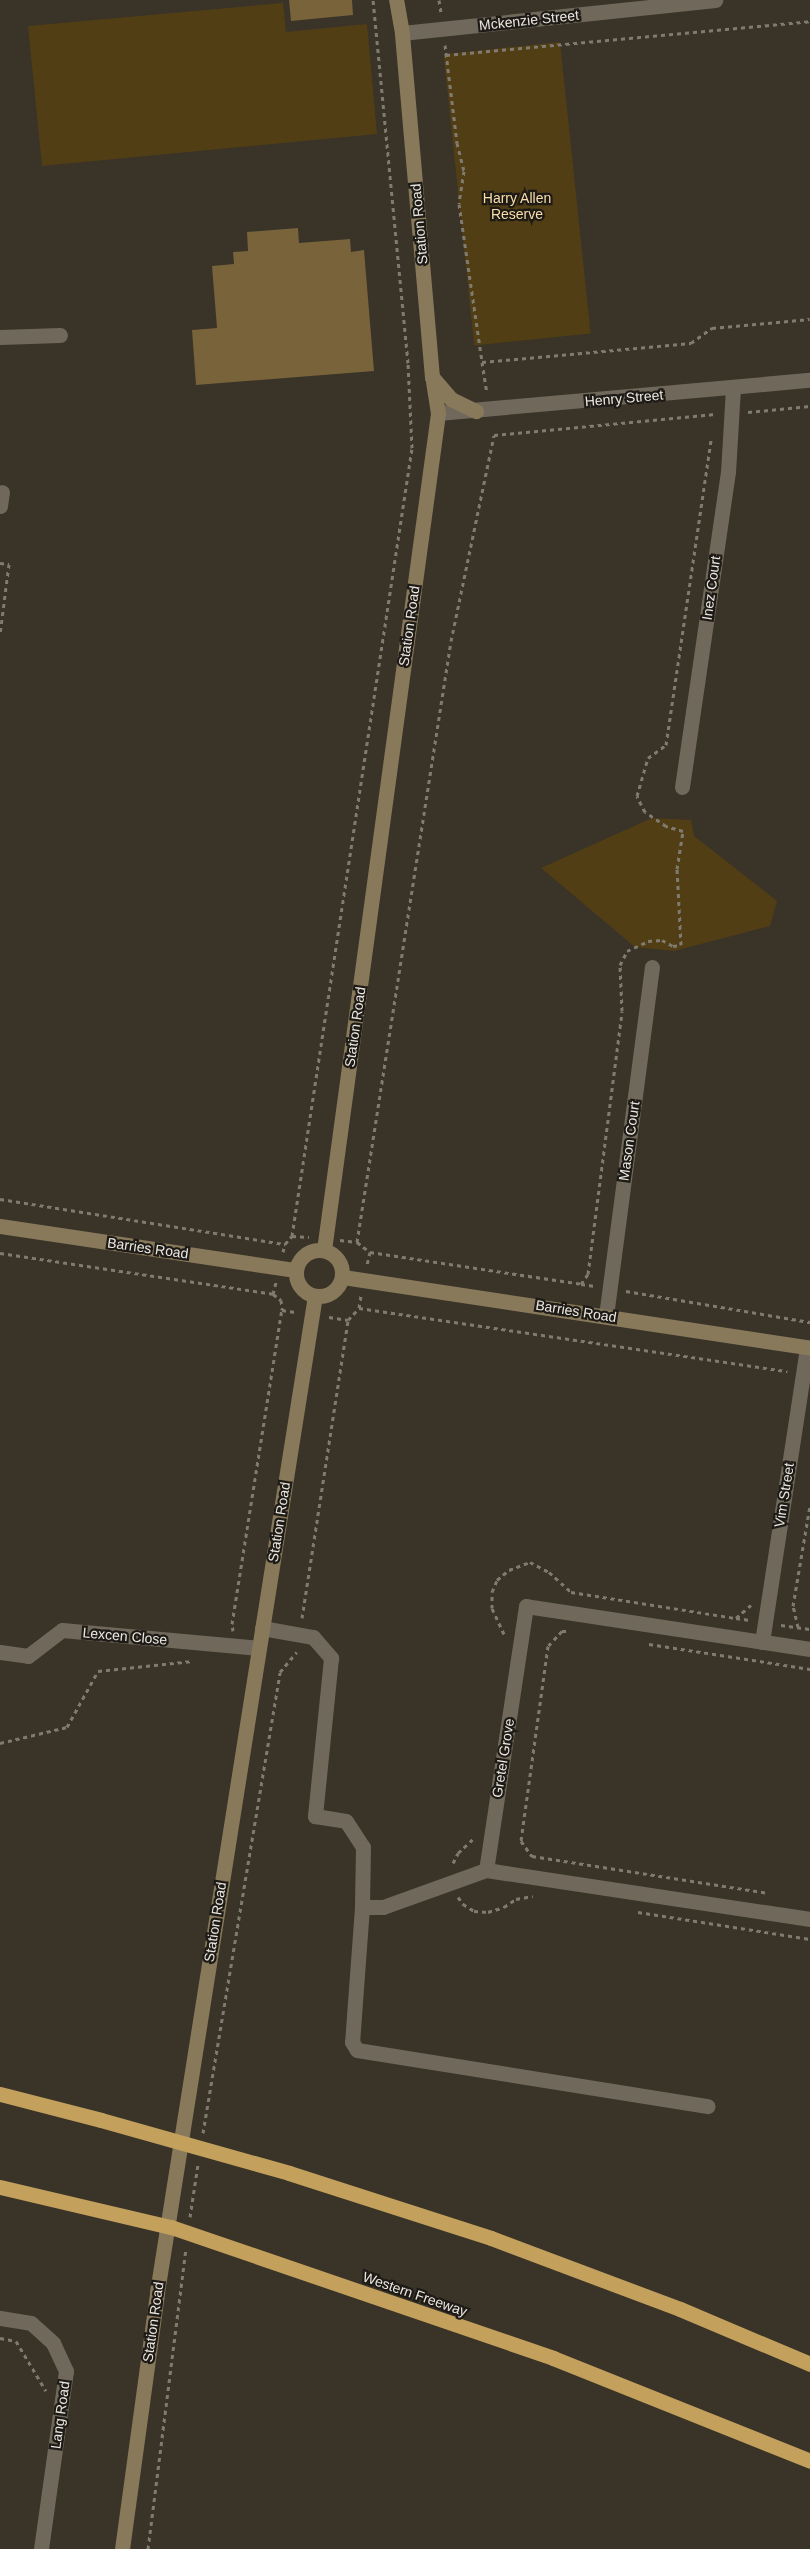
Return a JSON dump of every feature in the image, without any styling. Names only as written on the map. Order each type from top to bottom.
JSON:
[{"type":"highway","points":[[0,2094],[279,2170],[492,2238],[680,2309],[810,2364]]},
{"type":"highway","name":"Western Freeway","points":[[0,2187],[180,2231],[553,2358],[810,2461]]},
{"type":"street","points":[[396,0],[402,0]]},
{"type":"street","name":"Station Road","points":[[324,1250],[438,414],[432,377],[402,33],[396,0]]},
{"type":"street","name":"Mckenzie Street","points":[[402,33],[715,0]]},
{"type":"street","points":[[0,337],[60,335]]},
{"type":"street","points":[[432,377],[451,399],[476,410]]},
{"type":"street","name":"Henry Street","points":[[438,414],[810,380]]},
{"type":"street","name":"Inez Court","points":[[682,787],[728,472],[734,388]]},
{"type":"street","name":"Mason Court","points":[[606,1316],[652,967]]},
{"type":"street","name":"Barries Road","points":[[0,1226],[296,1270]]},
{"type":"street","points":[[324,1250],[338,1258],[343,1277],[334,1292],[324,1296],[315,1296],[306,1292],[300,1286],[296,1270],[304,1255],[324,1250]]},
{"type":"street","name":"Barries Road","points":[[343,1277],[808,1347]]},
{"type":"street","name":"Station Road","points":[[122,2549],[157,2292],[315,1296]]},
{"type":"street","name":"Vim Street","points":[[762,1642],[796,1372],[808,1347]]},
{"type":"street","name":"Gretel Grove","points":[[486,1870],[526,1606],[810,1649]]},
{"type":"street","points":[[262,1628],[313,1638],[331,1658],[315,1816],[346,1821],[363,1847],[362,1907],[352,2042],[357,2050],[708,2106]]},
{"type":"street","name":"Lexcen Close","points":[[0,1652],[28,1656],[62,1630],[258,1648]]},
{"type":"street","points":[[362,1907],[383,1907],[486,1870],[810,1919]]},
{"type":"street","name":"Lang Road","points":[[0,2318],[31,2323],[53,2343],[66,2371],[41,2549]]},
{"type":"path","points":[[292,1236],[412,448],[408,363],[373,0]]},
{"type":"path","points":[[439,0],[456,143],[464,171],[459,204],[482,362],[691,343],[712,328],[810,319]]},
{"type":"path","points":[[446,55],[810,22]]},
{"type":"path","points":[[357,1242],[451,641],[494,435],[810,406]]},
{"type":"path","points":[[713,424],[714,414]]},
{"type":"path","points":[[581,1284],[588,1274],[622,1011],[620,965],[627,951],[648,941],[662,940],[673,946],[681,945],[678,869],[683,832],[666,826],[645,812],[637,796],[648,758],[666,745],[712,434]]},
{"type":"path","points":[[0,563],[9,564],[0,634]]},
{"type":"path","points":[[0,1199],[285,1244]]},
{"type":"path","points":[[370,1252],[581,1284],[810,1322]]},
{"type":"path","points":[[0,1253],[273,1294],[280,1300],[282,1310],[232,1624],[236,1646]]},
{"type":"path","points":[[201,2143],[280,1672],[297,1651],[300,1635],[348,1320],[359,1308],[796,1372]]},
{"type":"path","points":[[282,1310],[348,1320]]},
{"type":"path","points":[[787,1380],[796,1372]]},
{"type":"path","points":[[798,1628],[793,1606],[810,1506]]},
{"type":"path","points":[[505,1637],[501,1623],[492,1608],[492,1592],[497,1580],[509,1570],[530,1562],[548,1572],[571,1592],[736,1618],[752,1604],[753,1595]]},
{"type":"path","points":[[572,1632],[562,1631],[548,1646],[521,1842],[532,1856],[768,1893]]},
{"type":"path","points":[[648,1644],[810,1669]]},
{"type":"path","points":[[0,1743],[66,1727],[98,1671],[200,1660]]},
{"type":"path","points":[[475,1837],[458,1853],[450,1869],[456,1894],[463,1904],[474,1911],[488,1912],[504,1907],[516,1899],[533,1896],[542,1897]]},
{"type":"path","points":[[628,1911],[810,1939]]},
{"type":"path","points":[[190,2221],[198,2163]]},
{"type":"path","points":[[148,2549],[187,2241]]},
{"type":"path","points":[[0,2338],[16,2341],[49,2396]]},
{"type":"green space","points":[[283,3],[286,32],[367,24],[377,134],[42,166],[28,26]]},
{"type":"green space","name":"Harry Allen Reserve","points":[[560,42],[591,333],[474,346],[444,54]]},
{"type":"green space","points":[[652,818],[691,820],[694,836],[777,901],[770,926],[674,951],[635,947],[541,868]]},
{"type":"building","points":[[289,0],[352,0],[353,15],[291,21]]},
{"type":"building","points":[[298,228],[299,243],[350,239],[351,252],[364,250],[374,371],[196,385],[192,330],[217,328],[212,266],[234,264],[233,252],[248,251],[247,232]]}]
